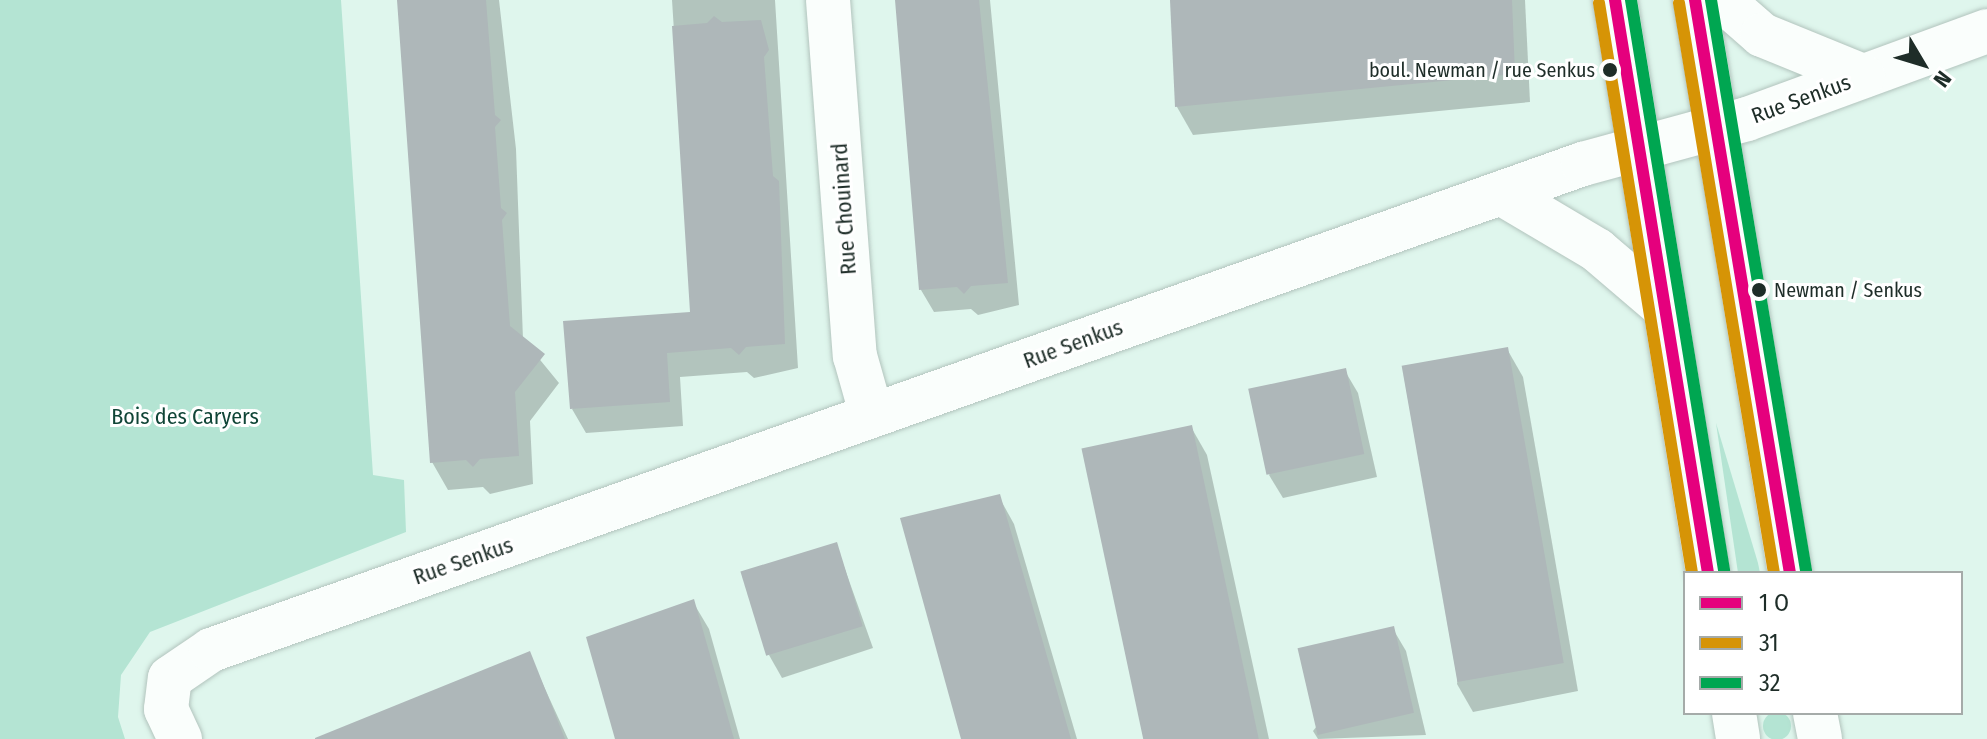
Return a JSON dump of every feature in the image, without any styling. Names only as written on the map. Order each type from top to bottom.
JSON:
[{"type":"street","name":"Rue Chouinard","points":[[828,0],[855,356],[872,416]]},
{"type":"street","points":[[1615,0],[1659,303],[1708,571]]},
{"type":"street","points":[[1695,0],[1712,129],[1790,571]]},
{"type":"street","points":[[1722,0],[1762,35],[1863,76]]},
{"type":"street","name":"Rue Senkus","points":[[180,739],[166,709],[170,678],[211,650],[1501,193],[1636,148],[1712,129],[1987,31]]},
{"type":"street","points":[[1501,193],[1597,250],[1659,303]]},
{"type":"street","points":[[1734,715],[1738,739]]},
{"type":"green space","name":"Bois des Caryers","points":[[0,0],[341,0],[373,475],[404,480],[406,532],[150,632],[121,675],[118,717],[125,739],[0,739]]},
{"type":"green space","points":[[1716,423],[1760,571],[1738,571]]},
{"type":"green space","points":[[1769,715],[1785,715],[1790,721],[1790,731],[1782,739],[1772,739],[1764,731],[1764,721]]},
{"type":"building","points":[[397,0],[486,0],[495,115],[501,120],[495,127],[501,208],[507,213],[502,220],[510,326],[545,354],[515,392],[519,456],[480,459],[473,467],[466,460],[430,463]]},
{"type":"building","points":[[895,0],[979,0],[1008,283],[971,286],[964,294],[957,287],[919,290]]},
{"type":"building","points":[[1170,0],[1512,0],[1515,74],[1175,107]]},
{"type":"building","points":[[714,16],[722,22],[761,20],[769,50],[764,57],[773,176],[779,181],[785,344],[746,347],[739,355],[731,348],[667,353],[670,402],[570,409],[563,321],[690,312],[672,26],[707,23]]},
{"type":"building","points":[[1508,347],[1564,663],[1457,682],[1402,366]]},
{"type":"building","points":[[1346,368],[1364,454],[1266,475],[1248,389]]},
{"type":"building","points":[[1192,425],[1259,739],[1143,739],[1081,448]]},
{"type":"building","points":[[1000,494],[1071,739],[961,739],[900,518]]},
{"type":"building","points":[[837,542],[863,626],[766,656],[740,572]]},
{"type":"building","points":[[694,599],[734,739],[615,739],[586,637]]},
{"type":"building","points":[[1394,626],[1414,713],[1318,735],[1298,648]]},
{"type":"building","points":[[530,651],[565,739],[315,739],[315,738]]},
{"type":"transit line","points":[[1615,0],[1708,571]]},
{"type":"transit line","name":"32","points":[[1631,0],[1724,570]]},
{"type":"transit line","points":[[1695,0],[1790,571]]},
{"type":"transit line","name":"32","points":[[1711,0],[1806,570]]},
{"type":"transit line","name":"31","points":[[1599,3],[1692,571]]},
{"type":"transit line","name":"31","points":[[1679,3],[1774,571]]},
{"type":"place","name":"boul. Newman / rue Senkus","points":[[1610,70]]},
{"type":"place","name":"Newman / Senkus","points":[[1759,290]]}]
